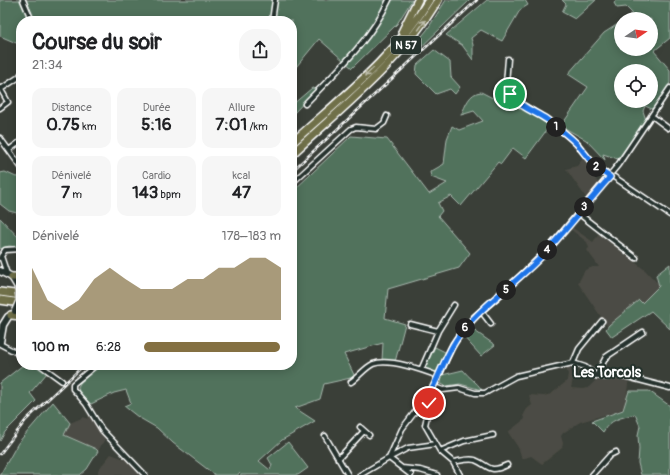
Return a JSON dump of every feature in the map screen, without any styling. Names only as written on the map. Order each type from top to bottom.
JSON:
[{"type":"highway","points":[[396,44],[418,0]]},
{"type":"highway","name":"N 57","points":[[297,138],[396,44],[414,23],[429,0]]},
{"type":"highway","name":"N 57","points":[[297,149],[367,85],[401,51],[420,27],[438,0]]},
{"type":"highway","points":[[297,155],[347,108],[367,85]]},
{"type":"highway","points":[[9,276],[16,277]]},
{"type":"highway","points":[[0,292],[16,295]]},
{"type":"highway","points":[[0,300],[16,302]]},
{"type":"highway","points":[[11,314],[16,315]]},
{"type":"main road","points":[[0,272],[9,276],[16,284]]},
{"type":"main road","points":[[0,343],[4,323],[16,306]]},
{"type":"main road","points":[[0,320],[11,314]]},
{"type":"street","points":[[23,0],[30,16]]},
{"type":"street","points":[[273,16],[275,0]]},
{"type":"street","points":[[305,104],[359,47],[381,19],[389,0]]},
{"type":"street","points":[[508,59],[506,83],[515,100],[547,120],[567,135],[577,144],[597,169],[610,177],[614,177],[670,215]]},
{"type":"street","points":[[0,108],[8,102],[0,88],[16,79]]},
{"type":"street","points":[[389,458],[402,429],[434,387],[453,344],[481,310],[538,260],[610,177],[670,88]]},
{"type":"street","points":[[297,178],[351,129],[356,127],[376,129],[384,123],[387,116]]},
{"type":"street","points":[[652,116],[668,128]]},
{"type":"street","points":[[0,138],[16,160]]},
{"type":"street","points":[[9,150],[16,145]]},
{"type":"street","points":[[578,213],[636,258]]},
{"type":"street","points":[[9,276],[0,256],[5,250],[16,249]]},
{"type":"street","points":[[422,370],[438,331],[454,305]]},
{"type":"street","points":[[481,310],[491,324]]},
{"type":"street","points":[[573,363],[579,349],[602,321]]},
{"type":"street","points":[[410,324],[438,331]]},
{"type":"street","points":[[596,376],[606,357],[643,332]]},
{"type":"street","points":[[0,343],[16,352]]},
{"type":"street","points":[[351,382],[371,365],[378,363],[401,365],[438,376]]},
{"type":"street","points":[[434,387],[443,390],[459,388],[475,393],[485,394],[507,379],[573,363],[585,367],[596,376],[605,377],[620,375],[670,388]]},
{"type":"street","points":[[47,370],[62,381]]},
{"type":"street","points":[[89,370],[78,378],[73,384],[73,389],[86,404],[102,430],[145,475]]},
{"type":"street","points":[[427,398],[429,407],[425,425],[440,450],[453,462],[460,475]]},
{"type":"street","points":[[360,427],[369,436]]},
{"type":"street","points":[[338,459],[364,431]]},
{"type":"street","points":[[440,450],[464,441],[493,435]]},
{"type":"street","points":[[325,436],[348,475]]},
{"type":"street","points":[[360,475],[408,448],[436,444]]},
{"type":"street","points":[[592,475],[610,455],[616,452]]},
{"type":"street","points":[[389,458],[412,475]]},
{"type":"street","points":[[453,462],[475,460],[486,467],[493,469],[507,465]]},
{"type":"street","points":[[402,468],[420,470],[437,475]]},
{"type":"shaded area","points":[[585,156],[599,172],[599,177],[595,179],[600,184],[587,199],[566,169],[577,166]]},
{"type":"shaded area","points":[[570,226],[593,242],[599,234],[645,270],[662,288],[642,303],[639,300],[608,327],[578,283],[585,270],[593,267],[599,267],[587,250],[589,248],[587,242],[569,228]]},
{"type":"shaded area","points":[[571,368],[573,378],[571,388],[588,388],[597,379],[600,381],[622,377],[629,378],[625,405],[622,409],[615,412],[580,422],[563,433],[561,436],[563,443],[562,448],[542,464],[531,456],[522,459],[519,449],[508,432],[525,419],[523,416],[527,409],[532,405],[529,395],[544,396],[551,394],[567,381],[568,374],[566,369]]},
{"type":"shaded area","points":[[90,414],[106,437],[98,451],[64,435],[70,423],[84,417],[87,419]]},
{"type":"shaded area","points":[[111,454],[127,460],[143,475],[98,475],[98,470]]},
{"type":"green space","points":[[0,0],[412,0],[397,24],[352,68],[319,39],[297,66],[297,16],[16,16],[16,43],[0,36]]},
{"type":"green space","points":[[446,0],[470,0],[413,55],[408,53],[427,30]]},
{"type":"green space","points":[[487,0],[525,0],[528,5],[520,10],[502,41],[481,30],[471,38],[473,45],[473,60],[462,45],[446,35]]},
{"type":"green space","points":[[562,0],[596,0],[575,19],[562,12],[566,4]]},
{"type":"green space","points":[[616,0],[670,1],[670,38],[658,48],[658,12],[631,12],[626,7],[617,8],[614,3]]},
{"type":"green space","points":[[614,27],[614,56],[658,56],[670,70],[670,83],[658,100],[658,64],[614,64],[614,108],[644,108],[643,111],[646,120],[618,159],[603,154],[605,160],[586,140],[561,126],[588,87],[568,74],[604,33]]},
{"type":"green space","points":[[434,50],[450,62],[451,77],[460,87],[455,94],[450,89],[436,94],[416,74],[417,65]]},
{"type":"green space","points":[[312,88],[317,89],[297,110],[297,101]]},
{"type":"green space","points":[[481,92],[512,108],[515,104],[551,124],[526,158],[513,148],[501,164],[498,162],[461,206],[451,196],[438,203],[442,211],[438,216],[470,253],[459,268],[388,289],[385,318],[405,324],[395,362],[382,361],[383,343],[344,354],[355,377],[324,384],[320,399],[295,408],[315,421],[282,440],[259,461],[270,470],[272,465],[268,458],[288,442],[308,468],[298,475],[241,475],[239,473],[238,475],[215,475],[173,443],[157,428],[138,417],[124,406],[131,403],[126,390],[114,393],[91,404],[79,392],[78,387],[80,383],[95,370],[297,370],[297,187],[351,136],[387,139],[429,194],[447,183],[431,177],[430,172],[444,164],[447,139],[452,126],[459,130],[483,121],[474,111],[461,115],[471,97]]},
{"type":"green space","points":[[5,172],[16,177],[16,213],[9,211],[0,204],[0,173]]},
{"type":"green space","points":[[0,218],[16,235],[16,247],[9,246],[0,249]]},
{"type":"green space","points":[[670,264],[670,329],[651,311],[612,337],[606,329],[609,325],[639,300],[642,303],[659,286],[656,275]]},
{"type":"green space","points":[[469,327],[495,345],[481,356],[462,335]]},
{"type":"green space","points":[[435,347],[447,353],[437,372],[435,373],[424,369]]},
{"type":"green space","points":[[17,370],[43,370],[47,373],[30,393],[36,401],[5,432],[0,441],[0,383]]},
{"type":"green space","points":[[463,370],[482,390],[460,384],[446,386],[441,384],[442,375]]},
{"type":"green space","points":[[629,391],[649,391],[670,406],[670,475],[641,475],[638,463],[638,435],[640,426],[635,414],[621,418],[609,424],[603,432],[592,421],[623,410]]},
{"type":"green space","points":[[53,402],[70,423],[64,435],[98,451],[87,469],[80,475],[0,475],[18,443]]},
{"type":"railway","points":[[297,166],[477,0]]},
{"type":"railway","points":[[0,454],[26,420],[79,370]]},
{"type":"district","name":"Les Torcols","points":[[607,372]]},
{"type":"route","points":[[429,403],[427,398],[434,387],[453,344],[462,332],[481,310],[508,288],[537,261],[610,177],[597,169],[588,160],[577,144],[567,135],[547,120],[520,105],[510,94]]}]
